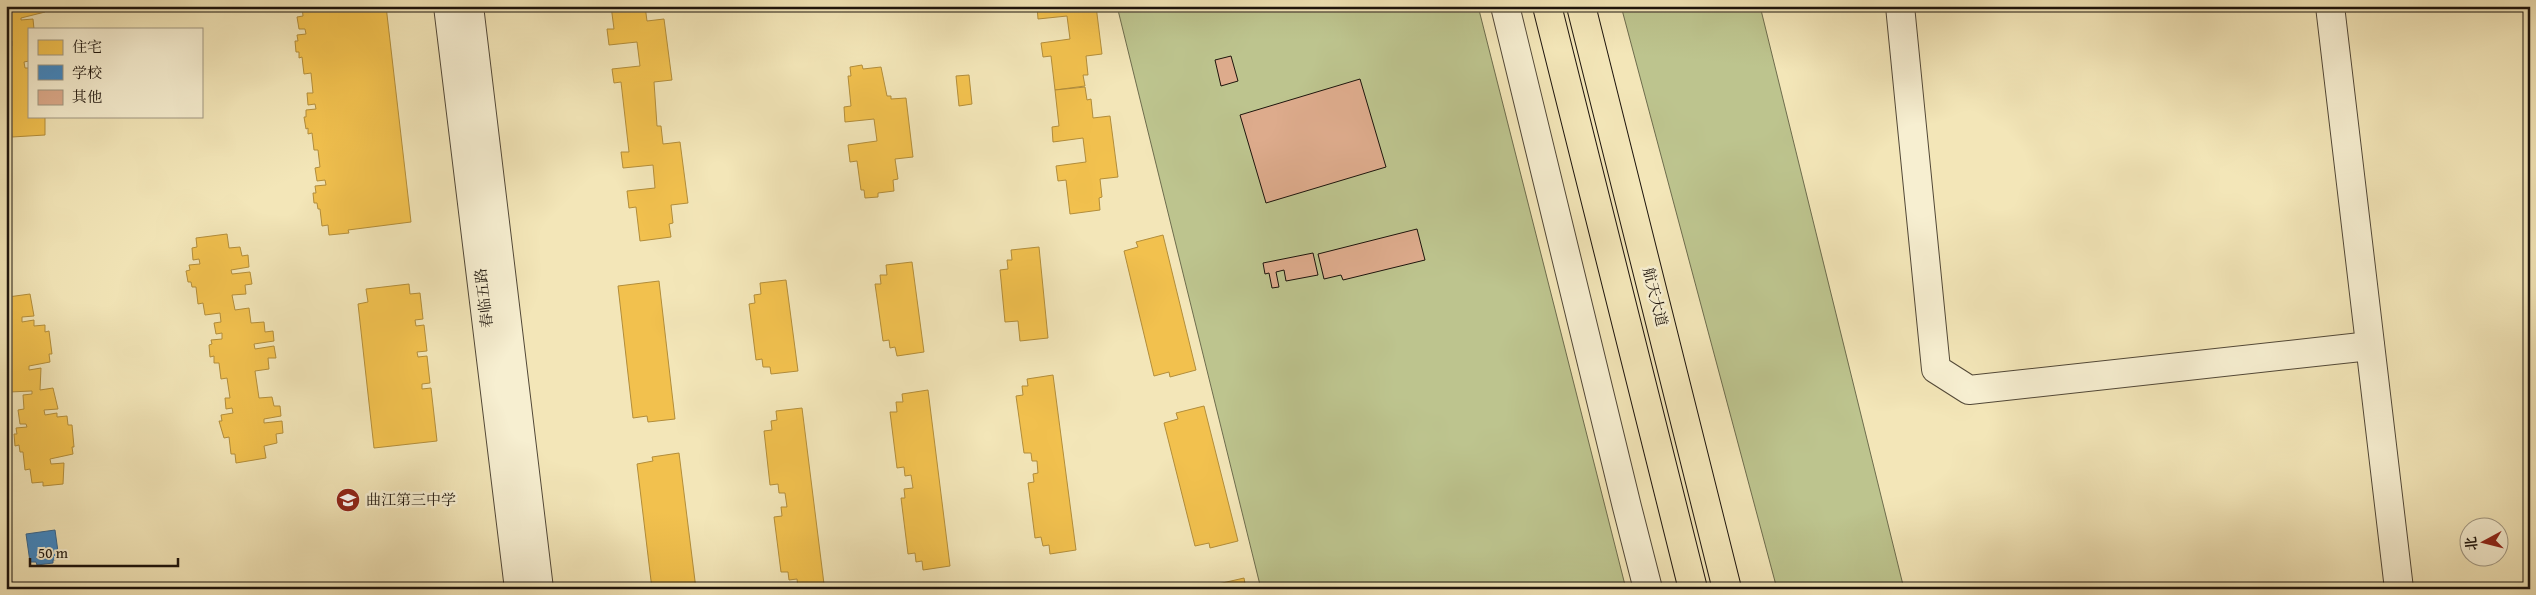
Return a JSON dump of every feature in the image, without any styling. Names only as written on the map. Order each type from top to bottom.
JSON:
[{"type":"main road","points":[[1547,6],[1693,589]]},
{"type":"main road","name":"航天大道","points":[[1581,6],[1728,589]]},
{"type":"street","name":"春临五路","points":[[448,6],[519,589]]},
{"type":"street","name":"春临五路","points":[[469,6],[539,589]]},
{"type":"street","points":[[1505,6],[1648,589]]},
{"type":"street","points":[[1900,6],[1936,369],[1969,390],[2370,346]]},
{"type":"street","points":[[2330,6],[2399,589]]},
{"type":"green space","points":[[1117,6],[1478,6],[1626,589],[1261,589]]},
{"type":"green space","points":[[1621,6],[1760,6],[1904,589],[1777,589]]},
{"type":"building: 住宅","points":[[6,6],[45,6],[45,12],[21,18],[21,20],[33,19],[34,28],[28,28],[28,61],[24,62],[25,68],[28,68],[28,118],[45,118],[45,135],[12,137],[11,122],[6,123],[6,80],[9,80],[9,76],[6,76],[6,47],[12,46],[12,41],[6,41]]},
{"type":"building: 住宅","points":[[302,6],[386,6],[411,222],[348,230],[349,233],[329,235],[328,225],[322,226],[320,209],[318,209],[317,203],[314,203],[313,193],[316,193],[315,186],[326,185],[325,180],[317,181],[315,168],[320,167],[318,150],[314,150],[312,133],[308,134],[304,117],[306,117],[306,110],[316,109],[315,104],[308,105],[307,93],[313,93],[311,73],[304,74],[302,57],[299,58],[299,52],[296,52],[295,41],[298,41],[297,35],[306,34],[305,29],[299,29],[297,17],[303,16]]},
{"type":"building: 住宅","points":[[611,6],[645,6],[647,21],[664,19],[672,80],[654,82],[657,126],[661,126],[663,144],[680,142],[688,203],[671,205],[673,223],[669,224],[671,237],[640,241],[636,207],[629,208],[627,191],[655,188],[653,165],[623,168],[621,152],[629,152],[621,82],[614,83],[612,69],[640,66],[637,42],[609,45],[607,29],[614,29]]},
{"type":"building: 住宅","points":[[1037,6],[1096,6],[1102,54],[1086,56],[1088,75],[1083,75],[1085,86],[1055,90],[1051,56],[1043,57],[1041,43],[1070,39],[1067,16],[1038,19]]},
{"type":"building: 住宅","points":[[862,65],[863,69],[881,67],[887,96],[891,96],[891,99],[906,98],[913,157],[895,159],[898,179],[893,180],[894,191],[878,193],[878,197],[865,198],[864,190],[861,190],[857,161],[850,162],[848,145],[877,141],[874,119],[845,122],[844,107],[851,106],[848,76],[851,76],[850,67]]},
{"type":"building: 住宅","points":[[969,75],[972,104],[959,106],[956,76]]},
{"type":"building: 住宅","points":[[1085,87],[1087,100],[1091,99],[1093,118],[1110,116],[1118,177],[1100,179],[1102,197],[1099,198],[1100,210],[1070,214],[1066,180],[1058,181],[1056,166],[1086,162],[1083,138],[1053,142],[1052,127],[1059,126],[1055,90]]},
{"type":"building: 住宅","points":[[227,234],[229,248],[240,247],[242,256],[248,255],[249,267],[231,270],[232,274],[250,272],[252,284],[245,285],[246,294],[232,295],[235,310],[249,308],[251,323],[264,322],[265,332],[273,331],[274,341],[254,344],[255,349],[274,346],[276,358],[268,358],[269,369],[255,371],[259,398],[272,397],[274,406],[280,406],[281,416],[264,419],[264,423],[282,421],[283,433],[276,434],[277,443],[264,446],[266,458],[236,463],[235,454],[231,454],[229,437],[224,438],[219,421],[222,421],[221,415],[233,413],[232,408],[226,409],[225,398],[230,398],[227,378],[221,379],[219,363],[214,363],[214,356],[210,357],[209,345],[212,344],[211,340],[222,339],[222,333],[216,334],[214,323],[221,322],[220,313],[205,315],[203,303],[198,304],[196,287],[192,287],[191,282],[188,282],[186,271],[190,270],[189,265],[200,264],[199,259],[193,260],[192,248],[197,247],[196,238]]},
{"type":"building: 住宅","points":[[1163,235],[1196,370],[1170,377],[1169,372],[1154,376],[1124,251],[1138,247],[1136,242]]},
{"type":"building: 住宅","points":[[1039,247],[1048,338],[1020,341],[1018,321],[1005,322],[1000,270],[1008,269],[1007,260],[1012,260],[1011,250]]},
{"type":"building: 住宅","points":[[912,262],[924,352],[897,356],[895,347],[890,348],[889,340],[883,341],[875,284],[881,284],[880,275],[887,275],[886,265]]},
{"type":"building: 住宅","points":[[786,280],[798,371],[771,374],[770,367],[763,367],[762,359],[756,360],[749,304],[755,303],[754,295],[761,294],[760,283]]},
{"type":"building: 住宅","points":[[659,281],[675,419],[648,422],[647,416],[633,418],[618,286]]},
{"type":"building: 住宅","points":[[409,284],[410,294],[420,293],[423,319],[415,320],[416,326],[424,325],[427,351],[417,352],[418,357],[427,356],[430,383],[422,384],[422,389],[431,388],[437,441],[374,448],[358,304],[368,302],[366,289]]},
{"type":"building: 住宅","points":[[30,294],[34,316],[22,317],[22,322],[34,320],[34,326],[45,325],[45,332],[49,331],[52,354],[49,354],[50,362],[29,366],[29,370],[41,368],[40,390],[53,388],[58,409],[44,410],[45,415],[57,413],[57,417],[67,416],[68,425],[72,425],[73,454],[50,459],[51,464],[64,463],[63,484],[43,486],[43,482],[32,483],[30,469],[25,470],[23,452],[20,452],[19,445],[15,446],[14,434],[17,434],[16,428],[27,427],[26,424],[20,424],[18,410],[24,409],[23,395],[32,394],[32,391],[9,392],[6,376],[6,300],[9,300],[8,297]]},
{"type":"building: 住宅","points":[[1053,375],[1076,550],[1050,554],[1049,545],[1043,546],[1041,537],[1035,538],[1028,483],[1034,482],[1033,474],[1038,473],[1037,461],[1032,461],[1031,453],[1024,453],[1016,396],[1023,395],[1022,386],[1028,386],[1027,379]]},
{"type":"building: 住宅","points":[[928,390],[950,566],[923,570],[922,561],[916,562],[915,553],[908,554],[901,498],[905,498],[904,489],[913,488],[911,475],[905,476],[904,467],[897,468],[890,412],[897,412],[896,402],[903,402],[902,394]]},
{"type":"building: 住宅","points":[[1204,406],[1238,541],[1210,548],[1209,543],[1195,546],[1164,423],[1178,419],[1176,413]]},
{"type":"building: 住宅","points":[[802,408],[824,584],[798,588],[797,579],[789,580],[788,572],[781,572],[774,517],[782,516],[781,507],[787,507],[785,493],[779,493],[778,484],[770,485],[764,431],[772,430],[771,421],[777,420],[776,411]]},
{"type":"building: 住宅","points":[[679,453],[696,589],[652,589],[637,464],[653,461],[652,457]]},
{"type":"building: 住宅","points":[[1244,578],[1246,589],[1219,589],[1218,584]]},
{"type":"building: 学校","points":[[55,530],[59,559],[53,560],[53,563],[37,565],[36,562],[30,562],[26,534]]},
{"type":"building: 其他","points":[[1231,56],[1238,81],[1221,86],[1215,60]]},
{"type":"building: 其他","points":[[1360,79],[1386,167],[1266,203],[1240,115]]},
{"type":"building: 其他","points":[[1417,229],[1425,260],[1343,280],[1341,275],[1324,279],[1318,254]]},
{"type":"building: 其他","points":[[1313,253],[1318,275],[1286,281],[1284,270],[1276,272],[1279,287],[1272,288],[1269,273],[1265,274],[1263,263]]},
{"type":"place","name":"曲江第三中学","points":[[348,500]]}]
